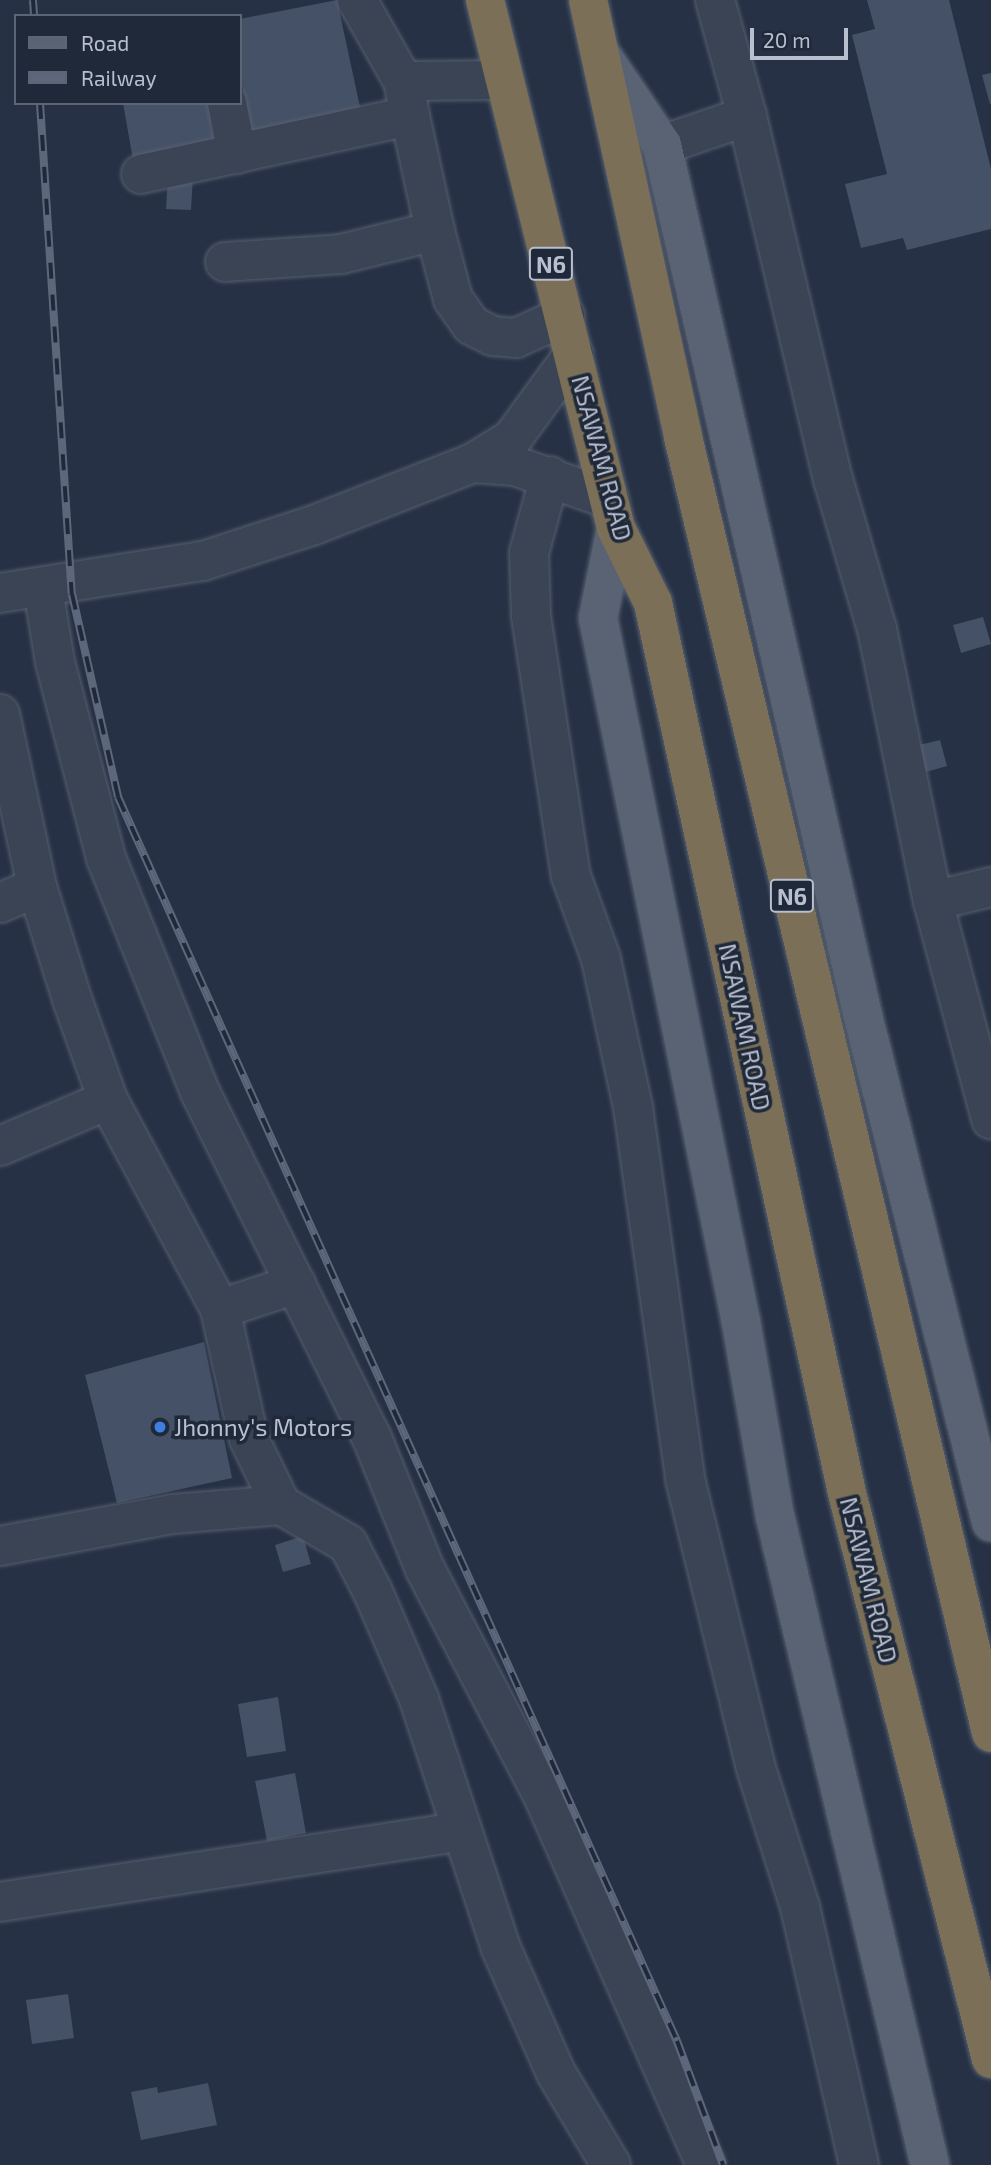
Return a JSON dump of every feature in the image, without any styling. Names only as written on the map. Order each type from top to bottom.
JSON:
[{"type":"highway","name":"NSAWAM ROAD","points":[[485,0],[612,514],[653,603],[847,1493],[991,2059]]},
{"type":"highway","name":"N6","points":[[587,0],[603,56],[686,451],[991,1733]]},
{"type":"main road","points":[[603,56],[662,145],[864,1020],[991,1522]]},
{"type":"main road","points":[[612,514],[598,618],[741,1322],[775,1516],[930,2165]]},
{"type":"street","points":[[357,0],[406,98],[453,299],[471,325],[493,336],[516,338],[565,316]]},
{"type":"street","points":[[715,0],[747,116],[833,479],[877,629],[933,901],[991,1119]]},
{"type":"street","points":[[141,174],[237,154],[406,98],[504,80]]},
{"type":"street","points":[[227,105],[237,154]]},
{"type":"street","points":[[662,145],[747,116]]},
{"type":"street","points":[[225,262],[341,254],[435,231]]},
{"type":"street","points":[[0,593],[203,561],[314,525],[473,463],[512,439],[574,354]]},
{"type":"street","points":[[473,463],[515,466],[550,476],[612,514]]},
{"type":"street","points":[[550,476],[529,553],[531,616],[571,876],[601,959],[633,1107],[685,1479],[755,1765],[800,1907],[859,2165]]},
{"type":"street","points":[[43,587],[55,662],[106,858],[200,1091],[372,1438],[425,1569],[545,1800],[706,2165]]},
{"type":"street","points":[[0,714],[37,887],[108,1100],[220,1309],[249,1439],[281,1505],[348,1544],[373,1592],[419,1699],[500,1946],[556,2073],[601,2163]]},
{"type":"street","points":[[0,903],[37,887]]},
{"type":"street","points":[[933,901],[991,887]]},
{"type":"street","points":[[0,1146],[108,1100]]},
{"type":"street","points":[[220,1309],[296,1284]]},
{"type":"street","points":[[0,1546],[173,1514],[281,1505]]},
{"type":"street","points":[[373,1592],[425,1569]]},
{"type":"street","points":[[0,1902],[463,1832]]},
{"type":"building","points":[[337,0],[363,121],[253,142],[242,85],[242,19]]},
{"type":"building","points":[[867,0],[949,0],[991,169],[991,229],[907,250],[903,238],[861,248],[845,184],[887,174],[852,35],[875,29]]},
{"type":"building","points":[[991,73],[991,104],[990,104],[982,75]]},
{"type":"building","points":[[123,105],[208,105],[215,146],[133,160]]},
{"type":"building","points":[[168,175],[193,176],[191,210],[166,209]]},
{"type":"building","points":[[983,617],[991,644],[961,653],[953,625]]},
{"type":"building","points":[[940,740],[947,766],[926,772],[919,745]]},
{"type":"building","name":"Jhonny's Motors","points":[[204,1342],[232,1478],[117,1503],[85,1375]]},
{"type":"building","points":[[303,1536],[311,1564],[283,1572],[275,1545]]},
{"type":"building","points":[[278,1697],[286,1751],[247,1757],[238,1704]]},
{"type":"building","points":[[295,1773],[306,1833],[267,1841],[255,1781]]},
{"type":"building","points":[[68,1994],[74,2038],[32,2044],[26,2000]]},
{"type":"building","points":[[208,2083],[217,2125],[141,2140],[131,2092],[157,2087],[158,2093]]},
{"type":"railway","points":[[33,0],[34,14]]},
{"type":"railway","points":[[40,105],[72,594],[118,797],[677,2041],[723,2165]]},
{"type":"place","name":"Jhonny's Motors","points":[[160,1427]]}]
